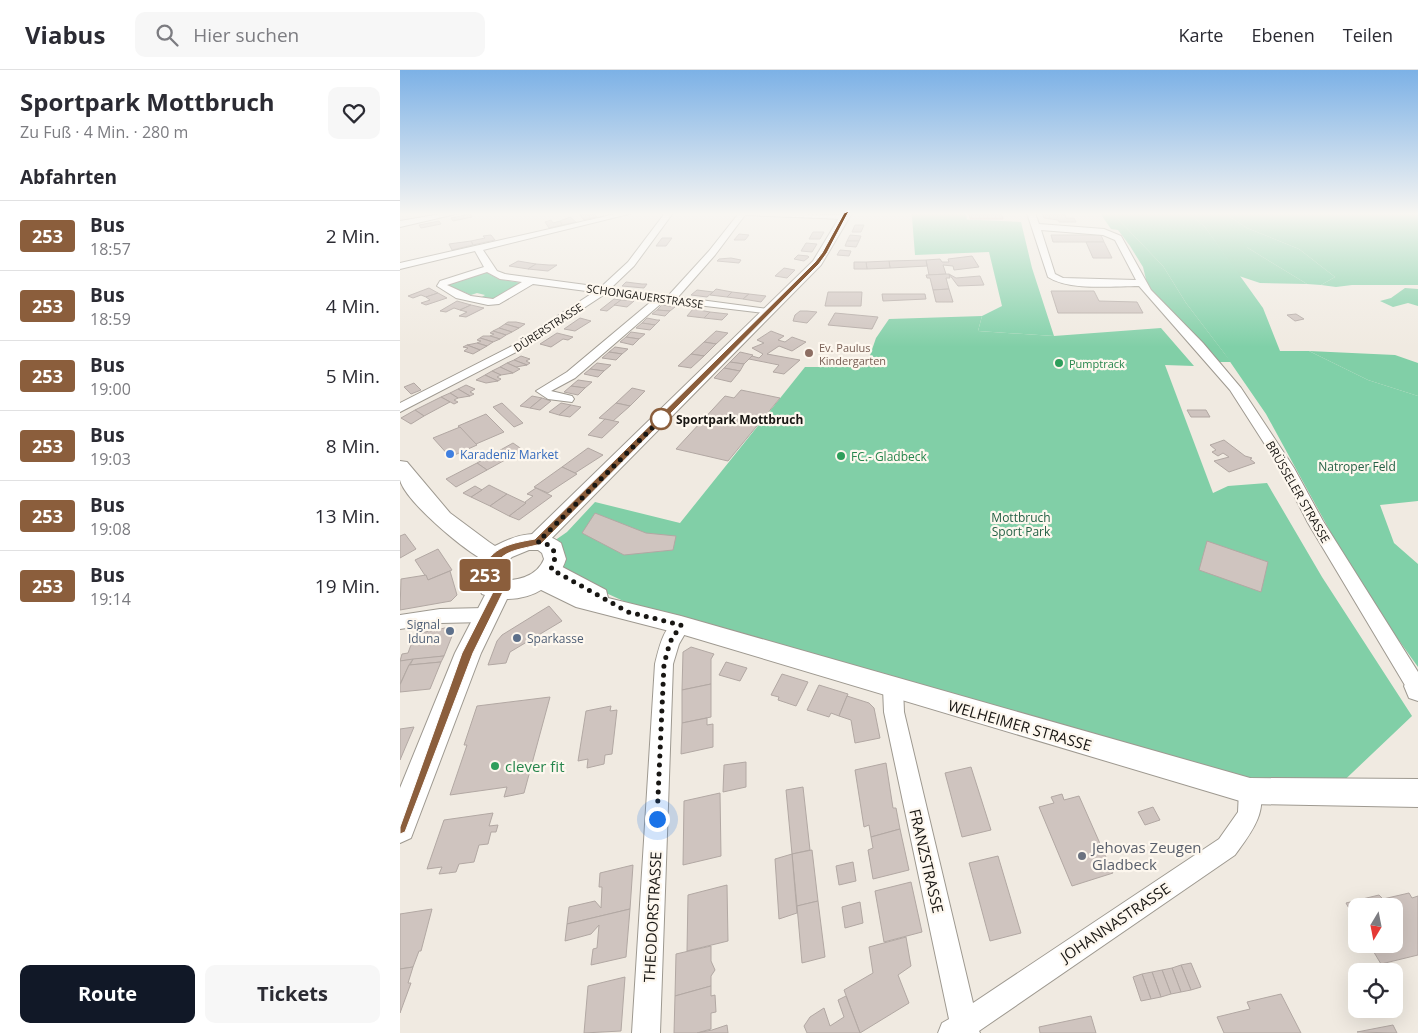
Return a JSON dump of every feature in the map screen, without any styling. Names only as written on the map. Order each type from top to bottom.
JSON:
[{"type":"main road","points":[[400,467],[419,494],[452,529],[496,556]]},
{"type":"main road","points":[[538,542],[548,544],[553,549],[556,558],[546,574],[515,590],[499,590],[490,587],[485,578],[488,564],[496,556],[517,544],[538,542]]},
{"type":"main road","points":[[400,827],[468,653],[485,615],[499,590]]},
{"type":"street","points":[[400,266],[435,258]]},
{"type":"street","points":[[484,258],[490,268],[443,283],[442,286],[459,294],[495,302],[531,281]]},
{"type":"street","name":"DÜRERSTRASSE","points":[[400,408],[516,348],[604,290],[635,258]]},
{"type":"street","points":[[568,399],[542,391],[571,375],[667,298],[707,258]]},
{"type":"street","points":[[538,542],[768,312],[819,258]]},
{"type":"street","points":[[1046,258],[1051,276],[1060,281],[1142,283]]},
{"type":"street","name":"BRÜSSELER STRASSE","points":[[1129,258],[1142,283],[1234,388],[1287,468],[1316,523],[1417,687]]},
{"type":"street","name":"SCHONGAUERSTRASSE","points":[[490,268],[493,273],[498,275],[531,281],[768,312]]},
{"type":"street","name":"WELHEIMER STRASSE","points":[[546,574],[576,599],[681,625],[1250,791],[1418,793]]},
{"type":"street","points":[[400,622],[440,616],[485,615]]},
{"type":"street","name":"THEODORSTRASSE","points":[[646,1033],[664,664],[670,642],[681,625]]},
{"type":"street","name":"FRANZSTRASSE","points":[[893,688],[894,712],[961,1030]]},
{"type":"street","name":"JOHANNASTRASSE","points":[[961,1030],[1227,847],[1249,816],[1250,791]]},
{"type":"green space","points":[[990,258],[1030,258],[1054,336],[978,331],[982,316],[1002,306]]},
{"type":"green space","points":[[1137,258],[1155,258],[1163,266],[1186,303],[1231,362],[1217,362],[1148,288],[1143,267]]},
{"type":"green space","name":"Natroper Feld","points":[[1155,258],[1227,258],[1263,308],[1280,351],[1309,351],[1368,380],[1418,396],[1418,501],[1380,505],[1394,543],[1418,564],[1418,667],[1360,586],[1266,414],[1224,353],[1186,303],[1163,266]]},
{"type":"green space","points":[[1226,258],[1264,258],[1307,284],[1260,283],[1239,276]]},
{"type":"green space","points":[[1264,258],[1310,258],[1335,277],[1321,285],[1307,284]]},
{"type":"green space","points":[[1310,258],[1418,258],[1418,285],[1352,285],[1336,287],[1321,285],[1335,277]]},
{"type":"green space","points":[[486,272],[498,279],[522,283],[495,299],[480,298],[485,295],[477,293],[471,295],[447,285]]},
{"type":"green space","points":[[1405,288],[1418,289],[1418,306],[1408,303],[1393,307],[1380,301],[1391,298]]},
{"type":"green space","name":"Mottbruch Sport Park","points":[[982,316],[978,331],[1054,336],[1161,328],[1194,366],[1165,365],[1213,493],[1228,486],[1267,483],[1322,577],[1412,716],[1333,791],[1248,787],[632,605],[565,574],[554,541],[567,532],[595,502],[680,523],[805,367],[866,367],[876,338],[889,319]]},
{"type":"green space","points":[[1309,351],[1395,355],[1418,363],[1418,396],[1368,380]]},
{"type":"building","points":[[731,258],[741,260],[739,263],[717,261],[719,259]]},
{"type":"building","points":[[795,258],[808,258],[804,261]]},
{"type":"building","points":[[973,258],[979,267],[954,270],[953,266],[943,265],[946,274],[929,275],[926,260],[940,259],[942,262],[949,262],[948,259]]},
{"type":"building","points":[[926,260],[927,266],[890,268],[889,261]]},
{"type":"building","points":[[518,261],[536,264],[528,269],[509,266]]},
{"type":"building","points":[[889,261],[890,268],[867,269],[866,262]]},
{"type":"building","points":[[854,262],[866,262],[867,269],[854,269]]},
{"type":"building","points":[[536,264],[557,265],[548,271],[528,269]]},
{"type":"building","points":[[784,268],[795,270],[787,278],[775,276]]},
{"type":"building","points":[[949,274],[956,278],[980,276],[984,285],[958,286]]},
{"type":"building","points":[[949,274],[950,278],[946,278],[949,289],[933,290],[930,278],[927,278],[926,275]]},
{"type":"building","points":[[626,282],[647,284],[644,288],[622,286]]},
{"type":"building","points":[[429,288],[438,293],[426,297],[421,295],[413,298],[408,296]]},
{"type":"building","points":[[716,289],[732,292],[727,297],[710,295]]},
{"type":"building","points":[[949,289],[953,302],[936,302],[933,290]]},
{"type":"building","points":[[697,290],[713,292],[707,297],[691,295]]},
{"type":"building","points":[[1051,291],[1094,291],[1099,301],[1137,302],[1143,313],[1058,313]]},
{"type":"building","points":[[732,292],[749,294],[743,299],[727,297]]},
{"type":"building","points":[[828,292],[862,292],[861,306],[825,306]]},
{"type":"building","points":[[438,293],[447,298],[426,305],[421,303],[430,300],[426,297]]},
{"type":"building","points":[[749,294],[766,296],[761,302],[743,299]]},
{"type":"building","points":[[882,294],[925,294],[926,299],[883,301]]},
{"type":"building","points":[[614,299],[621,300],[607,311],[600,310]]},
{"type":"building","points":[[621,300],[634,301],[627,307],[614,305]]},
{"type":"building","points":[[457,301],[471,305],[460,310],[454,308],[446,312],[440,311]]},
{"type":"building","points":[[471,305],[484,308],[466,317],[459,316],[467,312],[460,310]]},
{"type":"building","points":[[662,305],[675,307],[670,311],[657,310]]},
{"type":"building","points":[[693,309],[710,312],[704,318],[687,316]]},
{"type":"building","points":[[657,310],[670,311],[665,316],[652,314]]},
{"type":"building","points":[[800,311],[817,312],[807,323],[793,321],[795,315]]},
{"type":"building","points":[[710,312],[728,314],[722,320],[704,318]]},
{"type":"building","points":[[835,313],[878,317],[872,329],[828,325]]},
{"type":"building","points":[[1296,314],[1304,319],[1295,321],[1287,315]]},
{"type":"building","points":[[580,318],[591,321],[575,331],[564,329]]},
{"type":"building","points":[[647,318],[660,320],[655,325],[642,323]]},
{"type":"building","points":[[508,322],[525,324],[519,328],[505,324]]},
{"type":"building","points":[[642,323],[655,325],[650,330],[636,328]]},
{"type":"building","points":[[505,324],[519,328],[512,332],[499,328]]},
{"type":"building","points":[[499,328],[512,332],[506,335],[493,331]]},
{"type":"building","points":[[493,331],[506,335],[500,339],[490,336],[494,334],[490,333]]},
{"type":"building","points":[[716,331],[728,333],[716,344],[704,342]]},
{"type":"building","name":"Ev. Paulus Kindergarten","points":[[771,331],[784,336],[778,340],[785,342],[792,337],[806,342],[792,351],[779,346],[767,354],[800,360],[784,374],[773,372],[779,365],[749,359],[752,356],[759,358],[763,354],[752,348],[764,343],[757,340]]},
{"type":"building","points":[[631,332],[645,334],[639,339],[626,337]]},
{"type":"building","points":[[557,333],[573,337],[568,340],[563,339],[551,347],[540,344]]},
{"type":"building","points":[[483,336],[500,339],[493,342],[480,338]]},
{"type":"building","points":[[626,337],[639,339],[633,345],[620,342]]},
{"type":"building","points":[[480,338],[493,342],[487,346],[477,343],[481,341],[477,340]]},
{"type":"building","points":[[704,342],[716,344],[704,356],[691,354]]},
{"type":"building","points":[[477,343],[487,346],[480,350],[467,345]]},
{"type":"building","points":[[467,345],[480,350],[473,354],[464,351],[468,348],[463,347]]},
{"type":"building","points":[[615,347],[628,349],[622,354],[609,352]]},
{"type":"building","points":[[609,352],[622,354],[616,360],[602,358]]},
{"type":"building","points":[[740,352],[753,355],[744,364],[730,362]]},
{"type":"building","points":[[691,354],[704,356],[691,368],[678,366]]},
{"type":"building","points":[[521,356],[530,359],[526,361],[530,363],[527,365],[514,360]]},
{"type":"building","points":[[514,360],[527,365],[516,367],[507,363]]},
{"type":"building","points":[[730,362],[744,364],[740,371],[724,368]]},
{"type":"building","points":[[507,363],[520,369],[513,373],[500,367]]},
{"type":"building","points":[[597,363],[611,365],[604,371],[590,369]]},
{"type":"building","points":[[500,367],[513,373],[501,375],[492,371]]},
{"type":"building","points":[[724,368],[740,371],[731,382],[714,378]]},
{"type":"building","points":[[590,369],[604,371],[598,377],[584,374]]},
{"type":"building","points":[[492,371],[501,375],[497,377],[501,379],[498,381],[485,375]]},
{"type":"building","points":[[485,375],[498,381],[486,383],[476,380]]},
{"type":"building","points":[[578,380],[592,382],[585,388],[571,386]]},
{"type":"building","points":[[414,383],[421,390],[411,394],[404,387]]},
{"type":"building","points":[[466,385],[475,389],[470,392],[474,394],[470,396],[458,389]]},
{"type":"building","points":[[571,386],[585,388],[578,395],[564,392]]},
{"type":"building","points":[[632,388],[645,391],[630,406],[616,403]]},
{"type":"building","points":[[458,389],[470,396],[458,398],[450,393]]},
{"type":"building","points":[[741,390],[780,398],[728,461],[676,449],[725,396],[734,398]]},
{"type":"building","points":[[450,393],[458,398],[454,400],[458,402],[454,404],[441,397]]},
{"type":"building","points":[[532,396],[542,398],[530,408],[520,406]]},
{"type":"building","points":[[441,397],[450,402],[424,416],[415,410]]},
{"type":"building","points":[[542,398],[551,401],[540,410],[530,408]]},
{"type":"building","points":[[502,403],[523,423],[514,427],[493,407]]},
{"type":"building","points":[[561,403],[571,405],[559,415],[549,412]]},
{"type":"building","points":[[616,403],[630,406],[613,421],[599,418]]},
{"type":"building","points":[[571,405],[581,407],[570,417],[559,415]]},
{"type":"building","points":[[415,410],[424,416],[411,424],[401,418]]},
{"type":"building","points":[[1187,410],[1206,410],[1210,417],[1191,417]]},
{"type":"building","points":[[486,414],[504,432],[476,444],[458,426]]},
{"type":"building","points":[[605,419],[619,422],[602,438],[588,435]]},
{"type":"building","points":[[460,427],[477,445],[450,457],[433,438]]},
{"type":"building","points":[[1224,440],[1245,456],[1252,458],[1250,459],[1255,463],[1229,472],[1214,461],[1229,457],[1223,453],[1218,456],[1212,452],[1216,450],[1210,445]]},
{"type":"building","points":[[513,443],[523,450],[487,470],[477,463]]},
{"type":"building","points":[[588,448],[603,455],[575,473],[562,467]]},
{"type":"building","points":[[477,463],[487,470],[456,487],[446,479]]},
{"type":"building","points":[[562,467],[577,474],[548,493],[534,487]]},
{"type":"building","points":[[489,485],[507,494],[490,506],[471,497]]},
{"type":"building","points":[[475,486],[482,490],[471,497],[463,493]]},
{"type":"building","points":[[536,488],[552,496],[519,520],[509,516],[533,496],[527,494]]},
{"type":"building","points":[[507,494],[526,503],[509,516],[490,506]]},
{"type":"building","points":[[595,513],[646,533],[676,536],[673,550],[624,555],[582,533]]},
{"type":"building","points":[[405,534],[416,549],[400,558],[400,536]]},
{"type":"building","points":[[1207,541],[1268,562],[1261,592],[1199,570]]},
{"type":"building","points":[[438,549],[452,570],[428,580],[415,560]]},
{"type":"building","points":[[450,571],[457,595],[451,601],[400,610],[401,579],[426,575],[428,580]]},
{"type":"building","name":"Sparkasse","points":[[549,606],[562,621],[510,652],[506,663],[488,665],[497,641],[502,635]]},
{"type":"building","points":[[450,627],[454,631],[444,656],[400,661],[402,654],[408,653],[415,634]]},
{"type":"building","points":[[691,647],[714,654],[711,659],[711,684],[682,690],[683,652]]},
{"type":"building","points":[[444,656],[441,662],[410,665],[413,659]]},
{"type":"building","points":[[413,659],[409,665],[400,684],[400,661]]},
{"type":"building","points":[[441,662],[430,689],[400,692],[400,685],[409,665]]},
{"type":"building","points":[[726,662],[747,668],[740,681],[719,675]]},
{"type":"building","points":[[782,674],[808,682],[796,706],[778,700],[779,697],[771,695]]},
{"type":"building","points":[[711,684],[711,717],[682,723],[682,690]]},
{"type":"building","points":[[819,685],[848,694],[839,716],[831,713],[829,717],[807,710]]},
{"type":"building","points":[[847,696],[869,703],[874,708],[880,738],[855,743],[851,720],[839,716]]},
{"type":"building","name":"clever fit","points":[[550,697],[524,793],[504,797],[507,787],[450,795],[467,745],[464,745],[477,706]]},
{"type":"building","points":[[611,706],[610,711],[617,710],[612,754],[605,755],[604,764],[587,768],[588,759],[578,761],[586,711]]},
{"type":"building","points":[[707,718],[707,725],[713,724],[713,747],[681,754],[682,723]]},
{"type":"building","points":[[414,727],[400,760],[400,729]]},
{"type":"building","points":[[746,762],[746,787],[723,792],[724,765]]},
{"type":"building","points":[[886,763],[893,808],[896,808],[900,829],[871,837],[869,825],[864,827],[855,770]]},
{"type":"building","points":[[971,767],[991,830],[962,837],[945,773]]},
{"type":"building","points":[[803,787],[810,850],[792,854],[786,790]]},
{"type":"building","points":[[720,793],[721,856],[683,865],[684,801]]},
{"type":"building","name":"Jehovas Zeugen Gladbeck","points":[[1062,794],[1064,800],[1079,796],[1113,873],[1072,886],[1039,807],[1054,803],[1051,797]]},
{"type":"building","points":[[1153,807],[1160,820],[1145,825],[1138,812]]},
{"type":"building","points":[[493,813],[489,826],[498,825],[496,832],[491,832],[488,844],[479,845],[474,862],[459,864],[456,872],[439,874],[442,867],[427,869],[444,820]]},
{"type":"building","points":[[900,829],[909,870],[873,879],[868,850],[873,848],[871,837]]},
{"type":"building","points":[[812,850],[818,901],[797,906],[792,854]]},
{"type":"building","points":[[792,854],[797,913],[779,919],[775,859]]},
{"type":"building","points":[[998,856],[1021,933],[990,941],[969,863]]},
{"type":"building","points":[[853,862],[856,881],[839,885],[836,866]]},
{"type":"building","points":[[633,865],[630,909],[567,924],[569,907],[595,901],[601,908],[602,887],[599,887],[600,873]]},
{"type":"building","points":[[911,882],[922,932],[884,942],[875,891]]},
{"type":"building","points":[[727,885],[728,941],[687,951],[688,895]]},
{"type":"building","points":[[1409,893],[1412,898],[1418,896],[1418,955],[1380,963],[1374,953],[1403,953],[1403,898],[1387,898]]},
{"type":"building","points":[[1379,895],[1382,898],[1367,898]]},
{"type":"building","points":[[818,901],[825,957],[802,963],[797,906]]},
{"type":"building","points":[[860,902],[863,923],[845,928],[842,907]]},
{"type":"building","points":[[432,909],[421,951],[419,951],[413,967],[400,969],[400,914]]},
{"type":"building","points":[[630,909],[626,957],[591,965],[593,949],[597,948],[599,925],[591,934],[565,941],[567,924]]},
{"type":"building","points":[[906,937],[911,966],[898,975],[909,1003],[860,1033],[844,990],[873,973],[869,947]]},
{"type":"building","points":[[711,946],[711,961],[715,970],[711,976],[711,986],[675,996],[676,954]]},
{"type":"building","points":[[1191,963],[1201,987],[1191,990],[1181,965]]},
{"type":"building","points":[[1181,965],[1191,990],[1181,992],[1172,968]]},
{"type":"building","points":[[413,967],[408,983],[411,983],[400,1013],[400,969]]},
{"type":"building","points":[[1172,968],[1181,992],[1171,994],[1162,970]]},
{"type":"building","points":[[1162,970],[1171,994],[1161,997],[1152,972]]},
{"type":"building","points":[[1152,972],[1161,997],[1151,999],[1142,974]]},
{"type":"building","points":[[1142,974],[1151,999],[1141,1001],[1133,977]]},
{"type":"building","points":[[625,977],[621,1031],[584,1033],[588,986]]},
{"type":"building","points":[[711,986],[711,996],[715,995],[716,1012],[711,1013],[711,1029],[697,1033],[674,1033],[675,996]]},
{"type":"building","points":[[1281,994],[1301,1033],[1224,1033],[1217,1017],[1250,1009],[1247,1002]]},
{"type":"building","points":[[846,996],[860,1033],[807,1033],[804,1026],[810,1017],[824,1008],[830,1026],[844,1017],[838,1000]]},
{"type":"building","points":[[1091,1016],[1096,1033],[1040,1033],[1039,1027]]},
{"type":"building","points":[[727,1025],[728,1033],[697,1033],[712,1030]]},
{"type":"building","points":[[1393,1025],[1397,1033],[1357,1032]]},
{"type":"bus line","name":"253","points":[[400,827],[468,653],[485,615],[499,590],[490,587],[487,583],[485,573],[488,564],[511,546],[523,542],[538,542],[550,527],[779,302],[821,258]]},
{"type":"place","name":"Ev. Paulus Kindergarten","points":[[809,353]]},
{"type":"place","name":"Pumptrack","points":[[1059,363]]},
{"type":"place","name":"Sportpark Mottbruch","points":[[661,419]]},
{"type":"place","name":"Karadeniz Market","points":[[450,454]]},
{"type":"place","name":"FC.- Gladbeck","points":[[841,456]]},
{"type":"place","name":"Signal Iduna","points":[[450,631]]},
{"type":"place","name":"Sparkasse","points":[[517,638]]},
{"type":"place","name":"clever fit","points":[[495,766]]},
{"type":"place","name":"Jehovas Zeugen Gladbeck","points":[[1082,856]]},
{"type":"route","points":[[657,819],[664,664],[670,642],[681,625],[628,612],[576,584],[551,569],[556,558],[553,549],[548,544],[538,542],[550,527],[661,419]]}]
